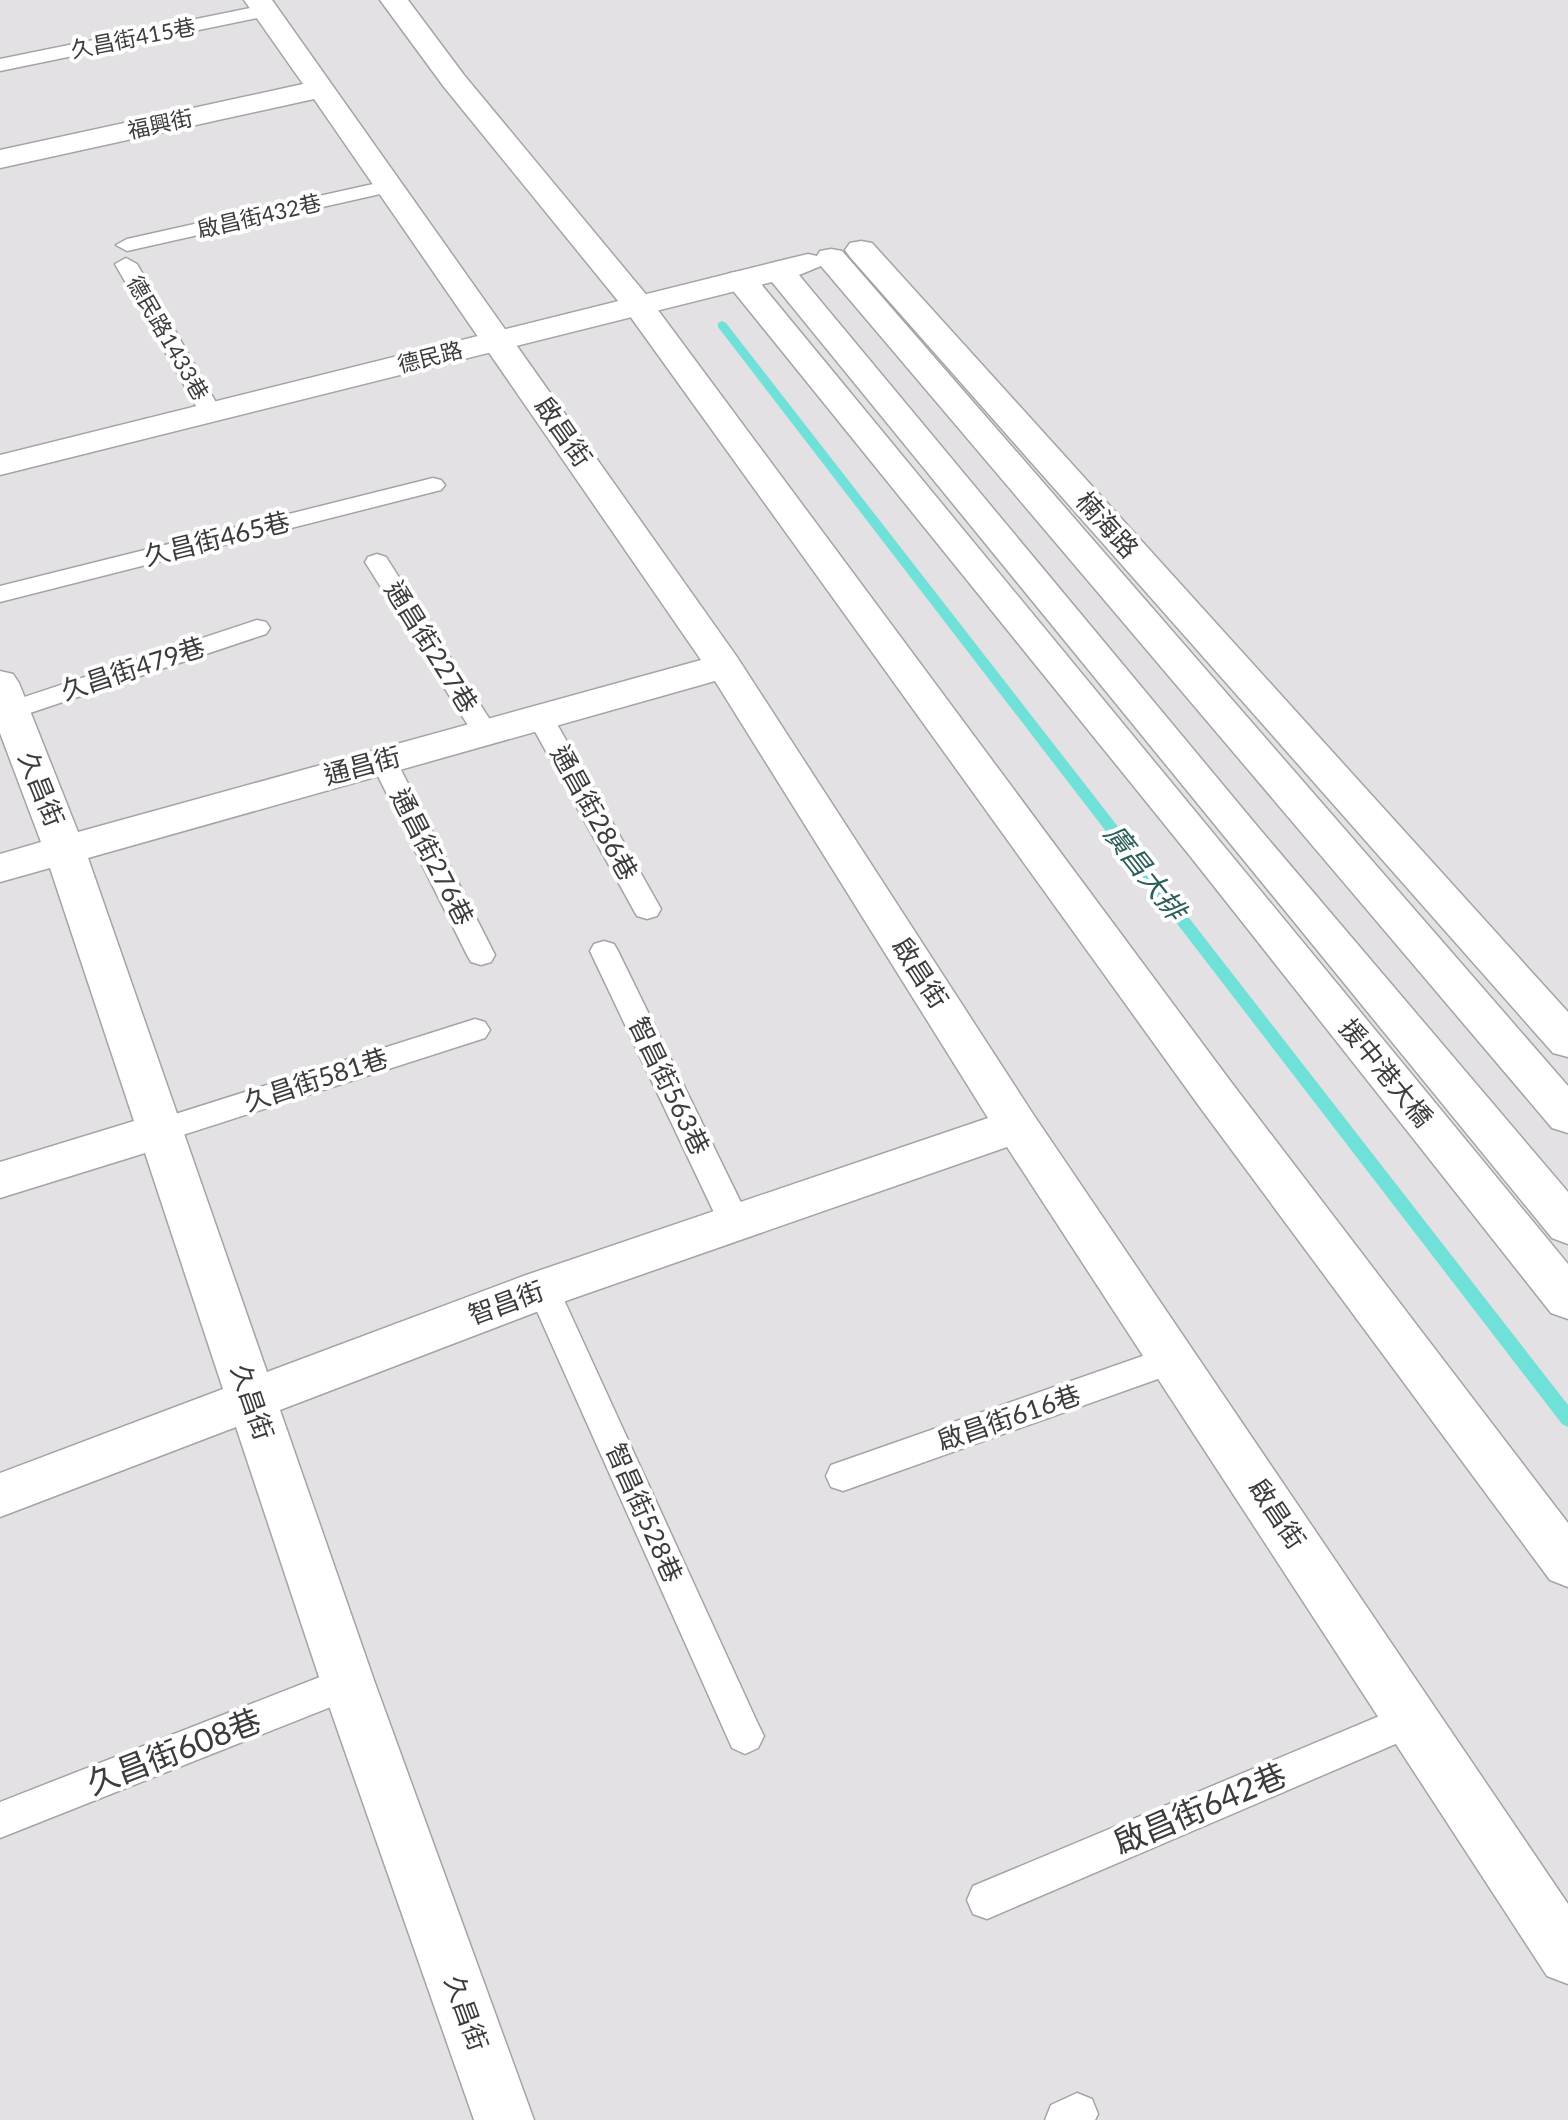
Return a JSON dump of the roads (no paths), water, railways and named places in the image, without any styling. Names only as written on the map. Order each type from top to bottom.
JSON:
[{"type":"street","points":[[394,0],[454,81],[638,305],[1215,1094],[1568,1564]]},
{"type":"street","name":"啟昌街","points":[[262,6],[499,340],[724,666],[1017,1126],[1568,1955]]},
{"type":"street","name":"福興街","points":[[0,159],[320,89]]},
{"type":"street","name":"德民路","points":[[0,465],[846,254]]},
{"type":"street","name":"楠海路","points":[[846,254],[1353,800],[1568,1041]]},
{"type":"street","name":"楠海路","points":[[846,254],[1309,814],[1568,1116]]},
{"type":"street","points":[[779,270],[1224,842]]},
{"type":"street","points":[[741,280],[1224,842]]},
{"type":"street","name":"通昌街","points":[[0,868],[724,666]]},
{"type":"street","name":"久昌街","points":[[5,697],[64,848],[348,1683],[504,2120]]},
{"type":"street","name":"援中港大橋","points":[[1224,842],[1568,1225]]},
{"type":"street","name":"援中港大橋","points":[[1224,842],[1568,1299]]},
{"type":"street","name":"智昌街","points":[[0,1495],[543,1289],[1017,1126]]},
{"type":"street","points":[[0,1180],[158,1131]]},
{"type":"lane","name":"久昌街415巷","points":[[0,65],[262,6]]},
{"type":"lane","name":"啟昌街432巷","points":[[126,254],[391,186]]},
{"type":"lane","name":"德民路1433巷","points":[[126,254],[211,413]]},
{"type":"lane","name":"久昌街465巷","points":[[0,594],[433,485]]},
{"type":"lane","name":"通昌街227巷","points":[[377,562],[485,732]]},
{"type":"lane","name":"久昌街479巷","points":[[5,697],[257,628]]},
{"type":"lane","name":"通昌街286巷","points":[[540,717],[647,909]]},
{"type":"lane","name":"通昌街276巷","points":[[383,760],[481,955]]},
{"type":"lane","name":"智昌街563巷","points":[[604,951],[734,1221]]},
{"type":"lane","name":"久昌街581巷","points":[[158,1131],[475,1030]]},
{"type":"lane","name":"智昌街528巷","points":[[543,1289],[745,1736]]},
{"type":"lane","name":"啟昌街616巷","points":[[843,1476],[1174,1359]]},
{"type":"lane","name":"久昌街608巷","points":[[0,1820],[348,1683]]},
{"type":"lane","name":"啟昌街642巷","points":[[987,1900],[1413,1719]]},
{"type":"waterway","name":"廣昌大排","points":[[722,325],[1568,1419]]}]
